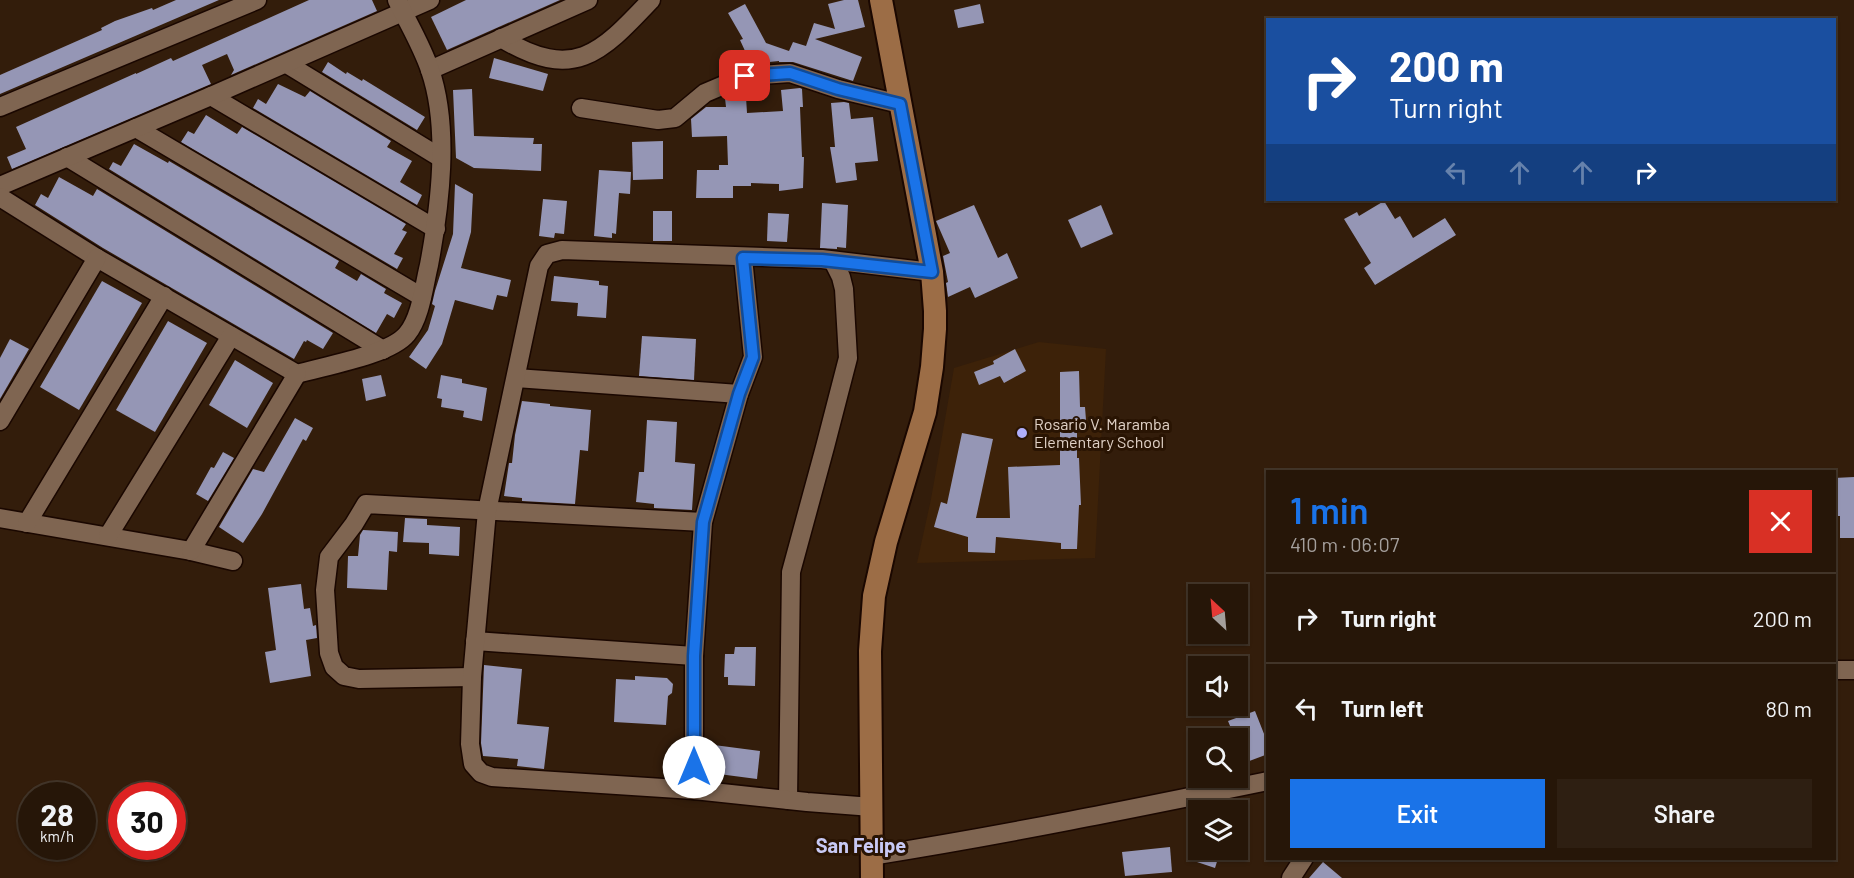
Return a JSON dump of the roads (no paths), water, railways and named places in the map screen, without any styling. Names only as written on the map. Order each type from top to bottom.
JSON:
[{"type":"main road","points":[[872,867],[870,651],[874,596],[886,542],[925,412],[935,329],[932,272],[881,0]]},
{"type":"street","points":[[0,108],[257,0]]},
{"type":"street","points":[[0,186],[287,64],[400,6],[430,0]]},
{"type":"street","points":[[430,70],[588,0]]},
{"type":"street","points":[[501,38],[519,49],[540,57],[561,61],[584,57],[605,44],[651,0]]},
{"type":"street","points":[[191,551],[297,374],[383,350],[406,335],[414,323],[422,297],[436,229],[441,158],[439,107],[430,70],[400,6]]},
{"type":"street","points":[[287,64],[441,158]]},
{"type":"street","points":[[581,108],[658,120],[675,118],[705,93],[745,76],[790,73],[838,89],[900,104]]},
{"type":"street","points":[[211,96],[436,229]]},
{"type":"street","points":[[136,128],[422,297]]},
{"type":"street","points":[[67,157],[383,350]]},
{"type":"street","points":[[0,196],[97,258],[297,374]]},
{"type":"street","points":[[872,807],[694,790],[492,777],[481,773],[473,764],[470,744],[472,677],[487,511],[539,266],[547,254],[562,250],[833,261],[932,272]]},
{"type":"street","points":[[0,421],[97,258]]},
{"type":"street","points":[[694,790],[694,656],[703,522],[739,394],[753,357],[743,258]]},
{"type":"street","points":[[788,800],[790,572],[848,358],[844,289],[842,277],[833,261]]},
{"type":"street","points":[[27,523],[164,296]]},
{"type":"street","points":[[108,536],[231,336]]},
{"type":"street","points":[[516,378],[739,394]]},
{"type":"street","points":[[472,677],[359,679],[344,676],[334,667],[329,653],[325,590],[329,557],[366,504],[703,522]]},
{"type":"street","points":[[0,518],[191,551],[233,561]]},
{"type":"street","points":[[475,641],[694,656]]},
{"type":"street","points":[[1836,670],[1854,670]]},
{"type":"street","points":[[872,867],[956,843],[1266,781]]},
{"type":"street","points":[[1291,878],[1303,860]]},
{"type":"place","name":"Rosario V. Maramba Elementary School","points":[[1022,433]]},
{"type":"district","name":"San Felipe","points":[[861,846]]}]
